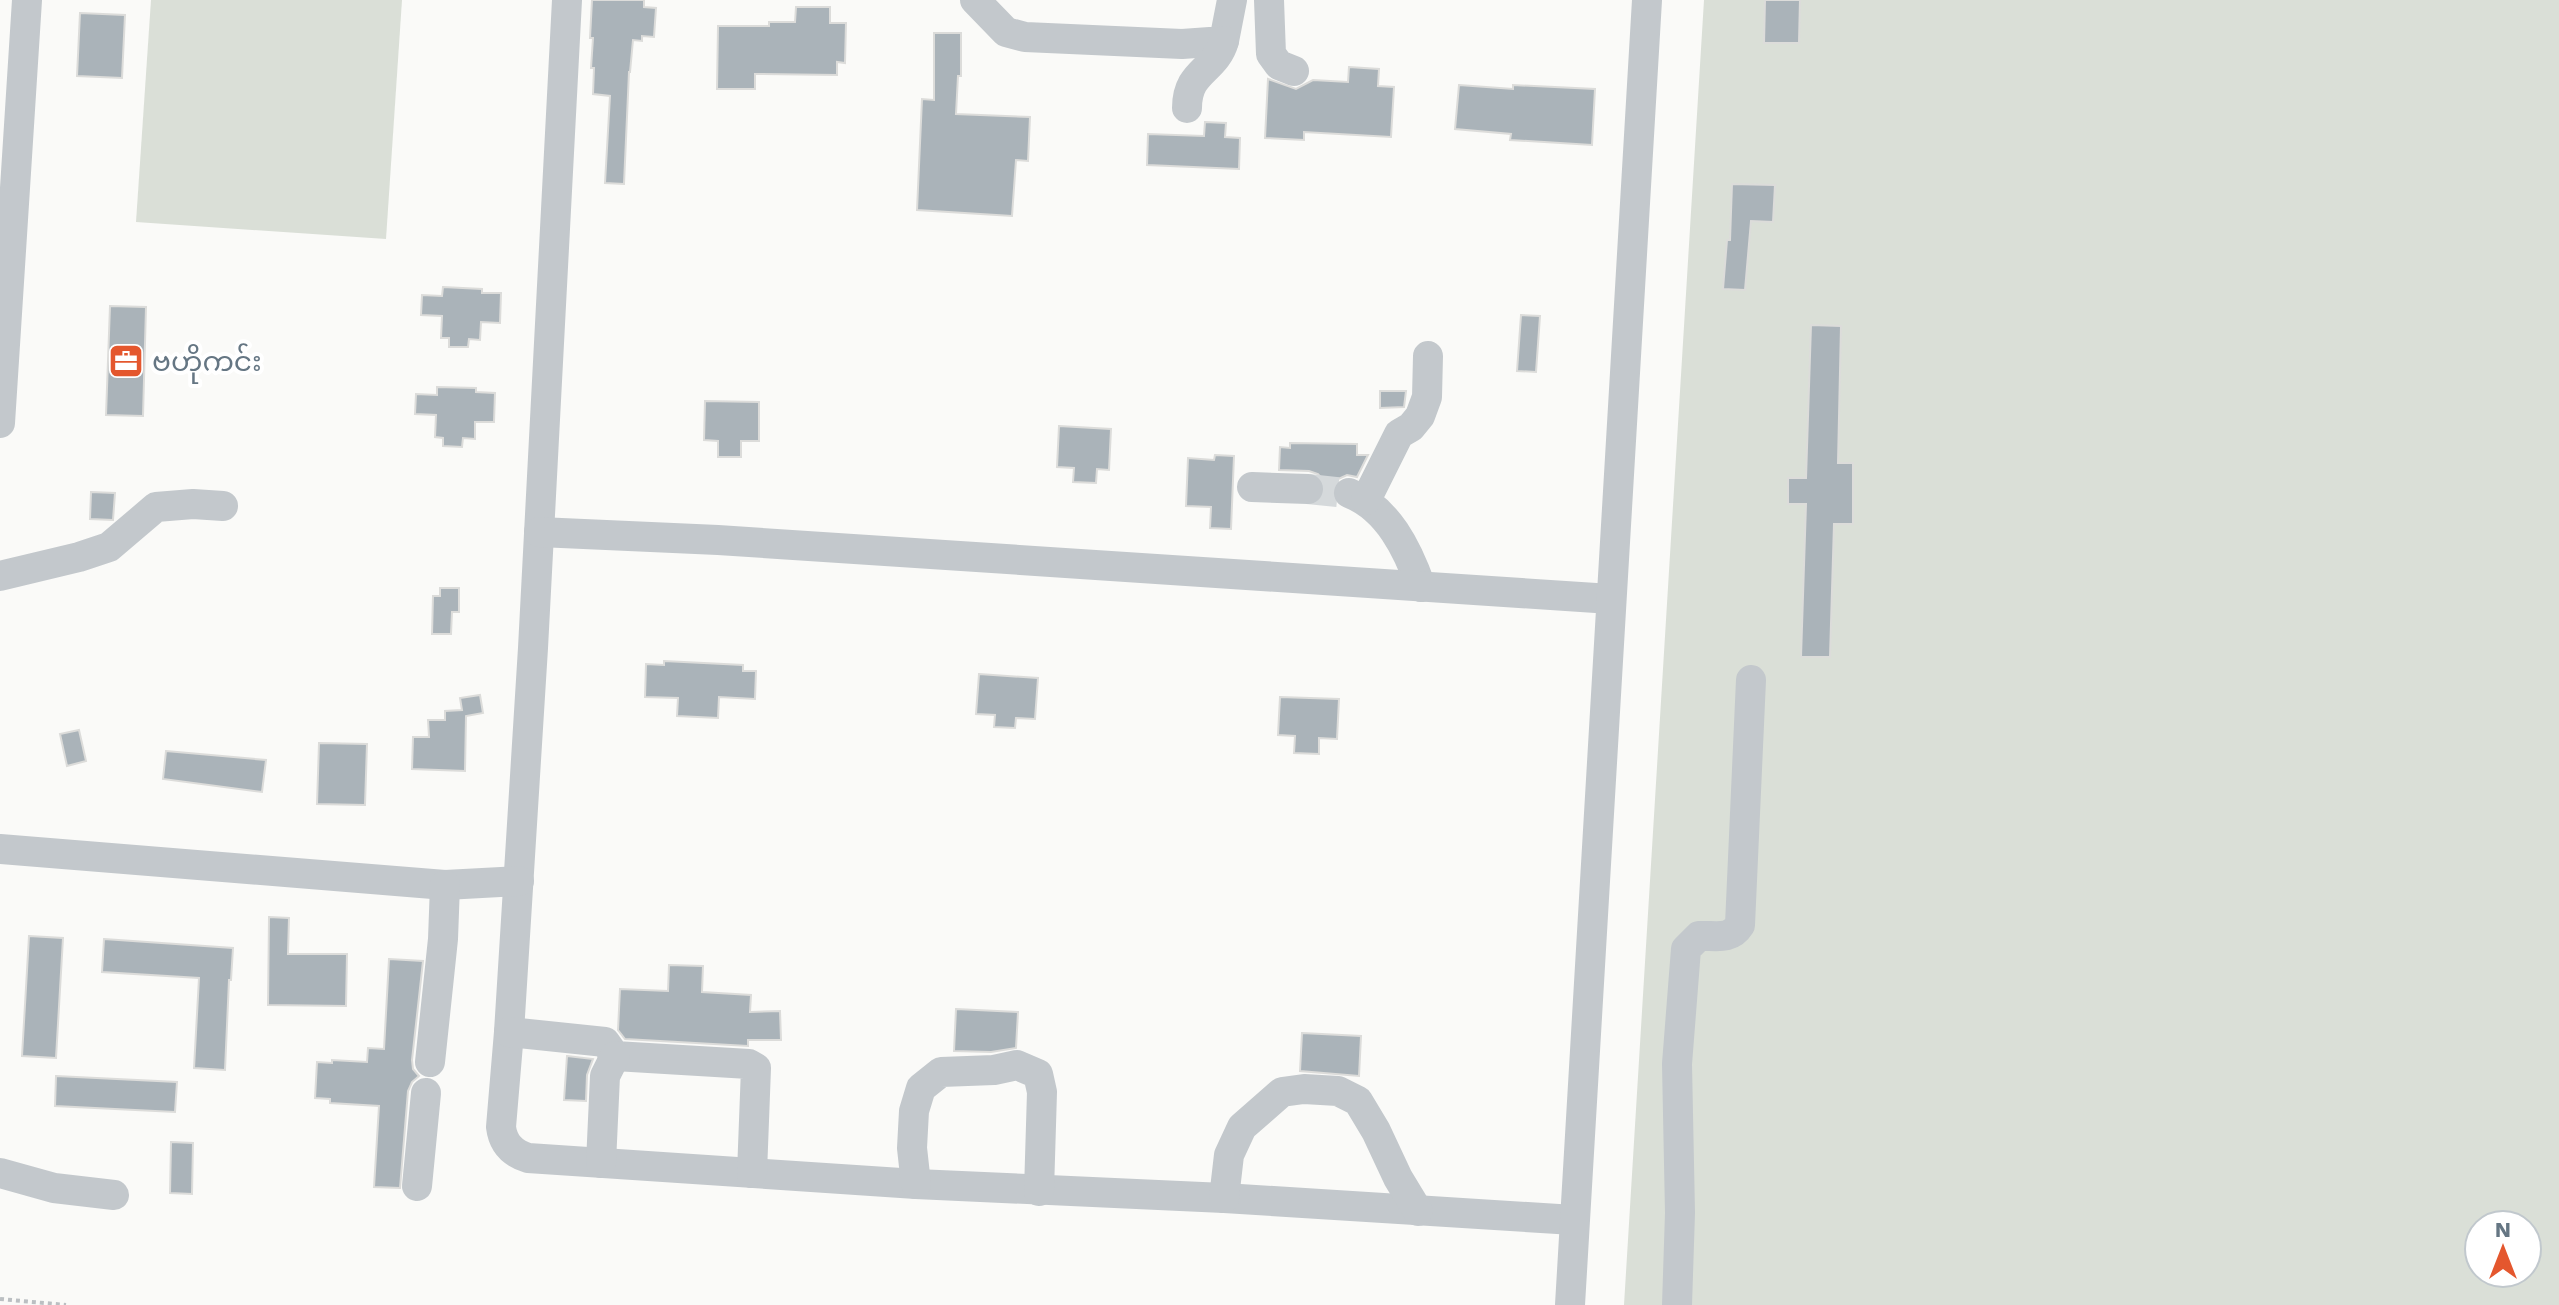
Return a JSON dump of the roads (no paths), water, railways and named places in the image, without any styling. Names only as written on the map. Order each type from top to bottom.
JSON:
[{"type":"street","points":[[0,423],[3,314],[27,0]]},
{"type":"street","points":[[567,0],[519,881],[501,1127],[504,1141],[518,1155],[528,1158],[916,1184],[1224,1198],[1574,1220]]},
{"type":"street","points":[[975,0],[1006,32],[1025,37],[1182,44],[1224,41]]},
{"type":"street","points":[[1187,108],[1188,89],[1220,54],[1232,0]]},
{"type":"street","points":[[1269,0],[1271,54],[1279,65],[1294,71]]},
{"type":"street","points":[[1570,1305],[1647,0]]},
{"type":"street","points":[[1421,587],[1400,539],[1356,496],[1399,434],[1411,427],[1420,416],[1427,397],[1428,356]]},
{"type":"street","points":[[1252,487],[1308,489]]},
{"type":"street","points":[[0,576],[109,547],[156,507],[193,504],[223,506]]},
{"type":"street","points":[[539,532],[731,540],[1611,599]]},
{"type":"street","points":[[1677,1305],[1680,1213],[1677,1064],[1686,949],[1699,936],[1721,937],[1736,931],[1740,925],[1751,680]]},
{"type":"street","points":[[8,849],[445,885],[519,881]]},
{"type":"street","points":[[430,1062],[443,939],[445,885]]},
{"type":"street","points":[[509,1032],[605,1042],[615,1056]]},
{"type":"street","points":[[601,1163],[605,1076],[615,1056]]},
{"type":"street","points":[[615,1056],[749,1064],[756,1068],[752,1173]]},
{"type":"street","points":[[916,1184],[912,1148],[914,1111],[921,1088],[941,1072],[994,1070],[1017,1065],[1038,1074],[1042,1092],[1039,1191]]},
{"type":"street","points":[[1224,1198],[1229,1155],[1242,1127],[1282,1092],[1304,1089],[1338,1091],[1358,1101],[1418,1211]]},
{"type":"street","points":[[417,1186],[426,1093]]},
{"type":"street","points":[[0,1173],[54,1188],[114,1195]]},
{"type":"tunnel","points":[[1308,489],[1347,493]]},
{"type":"place","name":"ဗဟိုကင်း","points":[[126,361]]}]
